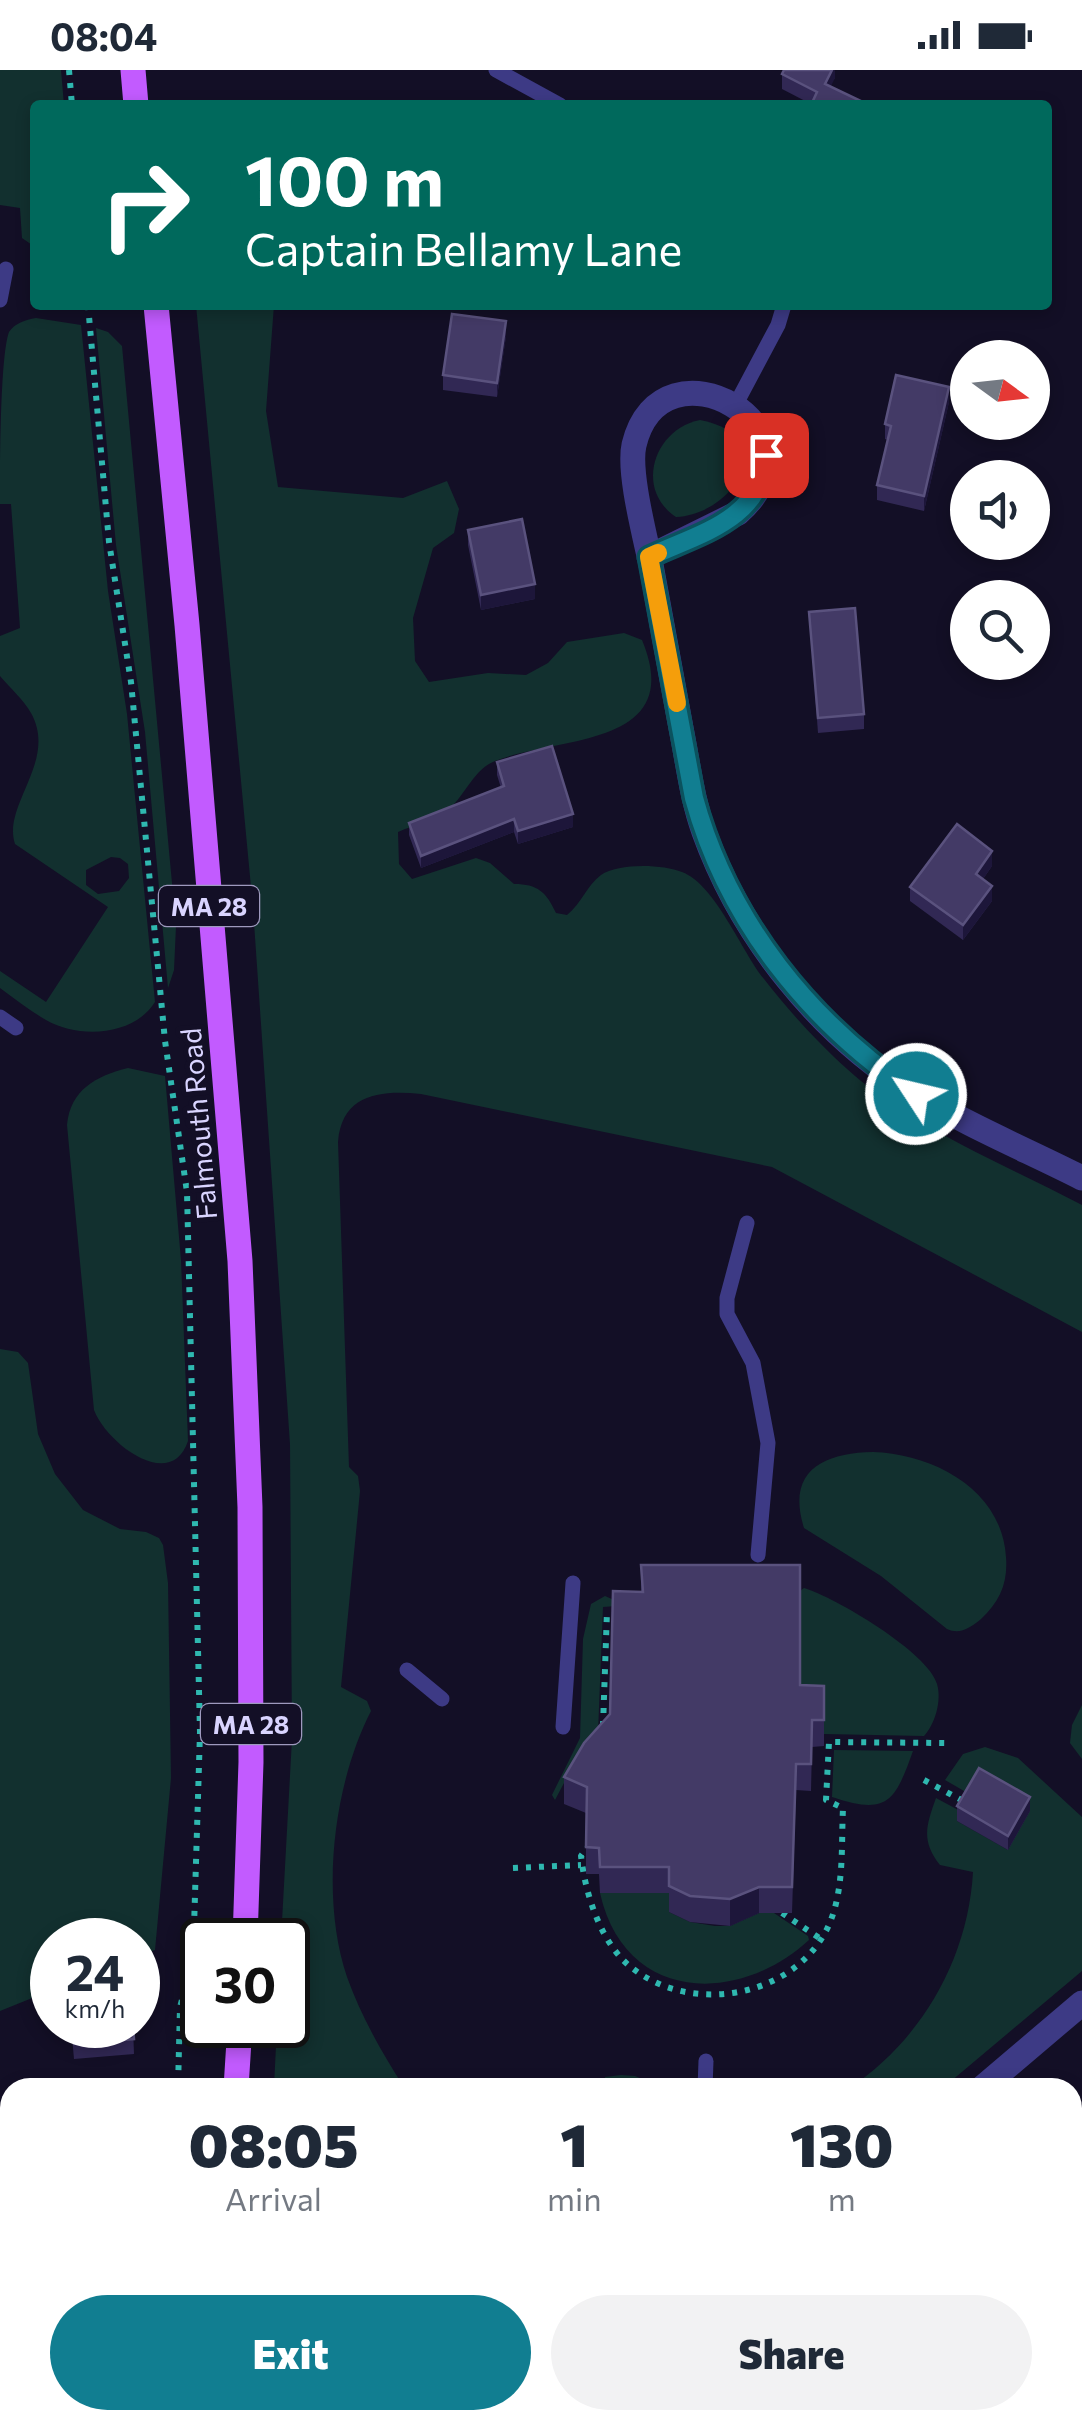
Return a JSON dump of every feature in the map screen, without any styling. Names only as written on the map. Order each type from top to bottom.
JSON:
[{"type":"main road","points":[[133,70],[136,100]]},
{"type":"main road","name":"Falmouth Road","points":[[156,310],[240,1262],[250,1507],[251,1723],[246,1918]]},
{"type":"main road","points":[[237,2078],[239,2048]]},
{"type":"street","points":[[649,557],[727,520],[757,493],[765,468],[764,441],[750,417],[718,395],[678,396],[654,410],[639,432],[632,458],[649,557],[703,830],[734,898],[782,974],[847,1041],[892,1078],[1082,1178]]},
{"type":"street","points":[[994,2078],[1082,2003]]},
{"type":"lane","points":[[496,70],[551,100]]},
{"type":"lane","points":[[0,300],[6,270]]},
{"type":"lane","points":[[736,404],[782,310]]},
{"type":"lane","points":[[0,1017],[16,1028]]},
{"type":"lane","points":[[747,1223],[726,1314],[753,1363],[768,1443],[758,1555]]},
{"type":"lane","points":[[564,1727],[573,1584]]},
{"type":"lane","points":[[407,1670],[442,1699]]},
{"type":"lane","points":[[706,2061],[706,2078]]},
{"type":"path","points":[[69,70],[72,100]]},
{"type":"path","points":[[88,310],[109,542],[131,682],[165,1041],[187,1192],[200,1732],[193,1960],[180,2007],[178,2078]]},
{"type":"path","points":[[603,1737],[608,1611]]},
{"type":"path","points":[[594,1840],[580,1856],[594,1911],[617,1953],[644,1976],[673,1988],[721,1996],[759,1987],[794,1968],[821,1939],[834,1914],[843,1808],[826,1800],[829,1742],[945,1744]]},
{"type":"path","points":[[924,1780],[966,1803]]},
{"type":"path","points":[[513,1868],[582,1865]]},
{"type":"path","points":[[782,1913],[821,1939]]},
{"type":"green space","points":[[0,70],[61,70],[64,100],[30,100],[30,244],[22,238],[20,208],[0,205]]},
{"type":"green space","points":[[196,310],[274,310],[266,411],[278,487],[403,498],[447,481],[459,509],[454,533],[433,548],[413,618],[415,661],[429,682],[488,673],[526,675],[548,663],[567,642],[624,633],[642,640],[651,675],[647,701],[632,719],[609,732],[488,765],[448,810],[398,832],[399,864],[412,879],[476,858],[490,863],[514,884],[540,891],[556,913],[567,915],[596,879],[609,871],[640,866],[682,872],[717,904],[764,979],[795,1017],[867,1086],[928,1126],[1082,1205],[1082,1332],[772,1167],[421,1094],[391,1093],[366,1098],[347,1114],[338,1142],[349,1467],[358,1476],[360,1491],[341,1687],[367,1701],[371,1711],[347,1773],[340,1807],[334,1912],[347,1977],[372,2034],[399,2078],[274,2078],[276,2048],[310,2048],[310,1918],[282,1918],[292,1739],[290,1444],[253,908]]},
{"type":"green space","points":[[36,318],[81,325],[108,591],[127,714],[155,1002],[134,1022],[105,1031],[59,1026],[0,988],[0,971],[46,1002],[108,907],[15,844],[13,829],[34,765],[38,731],[31,713],[0,676],[0,636],[20,628],[11,504],[0,504],[1,414],[9,332],[17,324]],"holes":[[[111,857],[128,864],[129,878],[119,891],[98,894],[86,885],[86,870]]]},
{"type":"green space","points":[[96,328],[108,332],[122,346],[176,926],[174,970],[168,988],[145,732],[116,545]]},
{"type":"green space","points":[[700,420],[726,429],[740,442],[745,458],[731,490],[697,513],[676,517],[656,491],[655,461],[671,435]]},
{"type":"green space","points":[[128,1068],[165,1076],[181,1260],[188,1441],[180,1456],[168,1462],[154,1463],[125,1448],[94,1410],[67,1125],[73,1102],[87,1086]]},
{"type":"green space","points":[[0,1349],[18,1352],[28,1363],[38,1434],[55,1474],[83,1510],[120,1529],[146,1532],[159,1538],[163,1545],[168,1583],[171,1778],[158,1918],[30,1918],[30,1999],[0,2011]]},
{"type":"green space","points":[[896,1454],[941,1468],[978,1495],[992,1513],[1002,1533],[1006,1575],[993,1605],[969,1628],[947,1629],[881,1576],[804,1528],[800,1492],[813,1469],[839,1456]]},
{"type":"green space","points":[[804,1588],[837,1602],[879,1628],[930,1671],[937,1684],[938,1705],[924,1736],[824,1734],[824,1712],[800,1711],[800,1591]]},
{"type":"green space","points":[[605,1596],[614,1600],[616,1606],[603,1607],[598,1733],[573,1766],[555,1800],[552,1795],[580,1738],[583,1639],[591,1604]]},
{"type":"green space","points":[[1082,1705],[1082,1759],[1070,1743],[1072,1725]]},
{"type":"green space","points":[[985,1747],[1018,1758],[1082,1817],[1082,1971],[955,2078],[863,2078],[899,2046],[919,2021],[937,1994],[962,1936],[973,1872],[940,1865],[930,1848],[927,1833],[936,1798],[962,1812],[957,1821],[1008,1850],[971,1795],[945,1780],[963,1754]]},
{"type":"green space","points":[[834,1750],[913,1751],[894,1793],[887,1800],[866,1805],[832,1797]]},
{"type":"green space","points":[[600,1893],[669,1893],[669,1912],[690,1922],[715,1926],[730,1926],[759,1913],[774,1913],[809,1940],[780,1962],[749,1976],[717,1983],[686,1982],[657,1973],[633,1955],[613,1929]]},
{"type":"green space","points":[[621,2075],[640,2078],[605,2078]]},
{"type":"building","points":[[784,70],[832,70],[825,84],[859,100],[813,100],[817,92],[782,74]]},
{"type":"building","points":[[452,314],[506,321],[497,383],[443,375]]},
{"type":"building","points":[[896,375],[949,387],[924,496],[877,485],[891,426],[885,424]]},
{"type":"building","points":[[522,519],[535,584],[481,595],[468,530]]},
{"type":"building","points":[[855,608],[864,714],[818,718],[809,612]]},
{"type":"building","points":[[552,746],[573,814],[518,831],[514,819],[421,856],[409,823],[504,786],[497,762]]},
{"type":"building","points":[[957,824],[992,851],[976,874],[992,886],[963,925],[910,887]]},
{"type":"building","points":[[641,1565],[800,1565],[800,1685],[824,1686],[824,1720],[812,1720],[811,1764],[796,1764],[792,1887],[759,1887],[730,1899],[690,1896],[669,1886],[669,1867],[600,1867],[599,1848],[586,1847],[587,1787],[564,1777],[584,1743],[610,1714],[613,1591],[643,1592]]},
{"type":"building","points":[[979,1768],[1030,1797],[1008,1836],[957,1806]]},
{"type":"slow traffic","points":[[658,553],[649,557],[677,703]]},
{"type":"route","points":[[766,455],[762,481],[749,504],[727,520],[649,557],[694,798],[703,830],[734,898],[782,974],[847,1041],[916,1094]]}]
